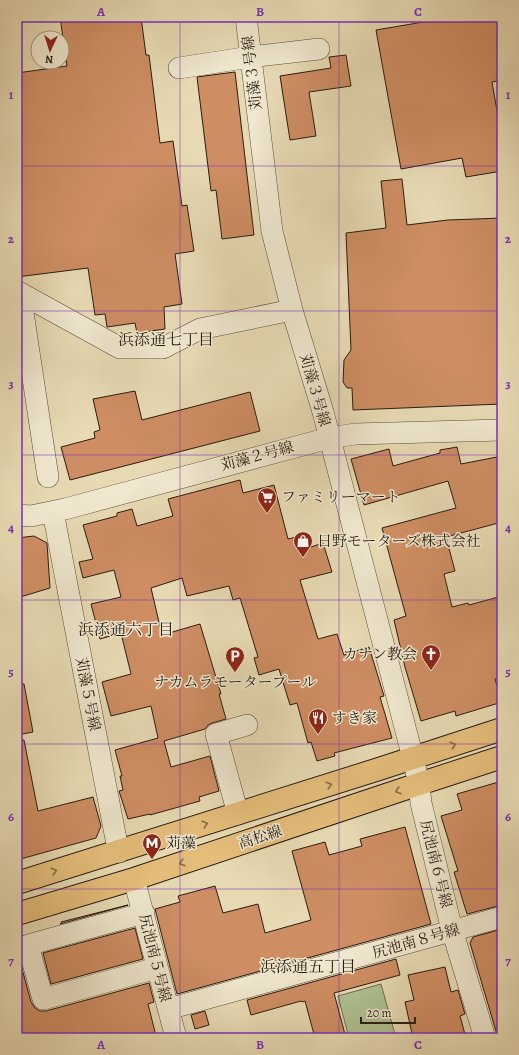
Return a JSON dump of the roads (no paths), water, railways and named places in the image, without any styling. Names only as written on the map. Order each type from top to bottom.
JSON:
[{"type":"main road","name":"高松線","points":[[17,883],[119,852],[502,729]]},
{"type":"main road","name":"高松線","points":[[17,914],[134,879],[502,757]]},
{"type":"street","name":"苅藻３号線","points":[[246,17],[272,231],[292,310],[329,438],[413,758]]},
{"type":"street","points":[[179,68],[250,57],[319,49]]},
{"type":"street","points":[[18,293],[120,348],[163,348],[200,329],[292,310]]},
{"type":"street","points":[[18,293],[48,478]]},
{"type":"street","name":"苅藻２号線","points":[[17,515],[31,516],[54,512],[329,438],[354,434],[502,430]]},
{"type":"street","name":"苅藻５号線","points":[[54,512],[119,852]]},
{"type":"street","points":[[238,814],[216,734],[246,725]]},
{"type":"street","name":"尻池南６号線","points":[[413,758],[419,784],[420,802],[452,930],[485,1038]]},
{"type":"street","name":"尻池南５号線","points":[[134,879],[176,1038]]},
{"type":"street","points":[[144,913],[28,946],[43,999],[157,968]]},
{"type":"street","name":"尻池南８号線","points":[[168,1010],[502,917]]},
{"type":"place","name":"ファミリーマート","points":[[267,514]]},
{"type":"place","name":"日野モーターズ株式会社","points":[[303,558]]},
{"type":"place","name":"カナン教会","points":[[431,671]]},
{"type":"place","name":"ナカムラモータープール","points":[[235,673]]},
{"type":"place","name":"すき家","points":[[318,735]]},
{"type":"place","name":"苅藻","points":[[152,860]]},
{"type":"district","name":"浜添通七丁目","points":[[166,339]]},
{"type":"district","name":"浜添通六丁目","points":[[126,629]]},
{"type":"district","name":"浜添通五丁目","points":[[308,966]]}]
